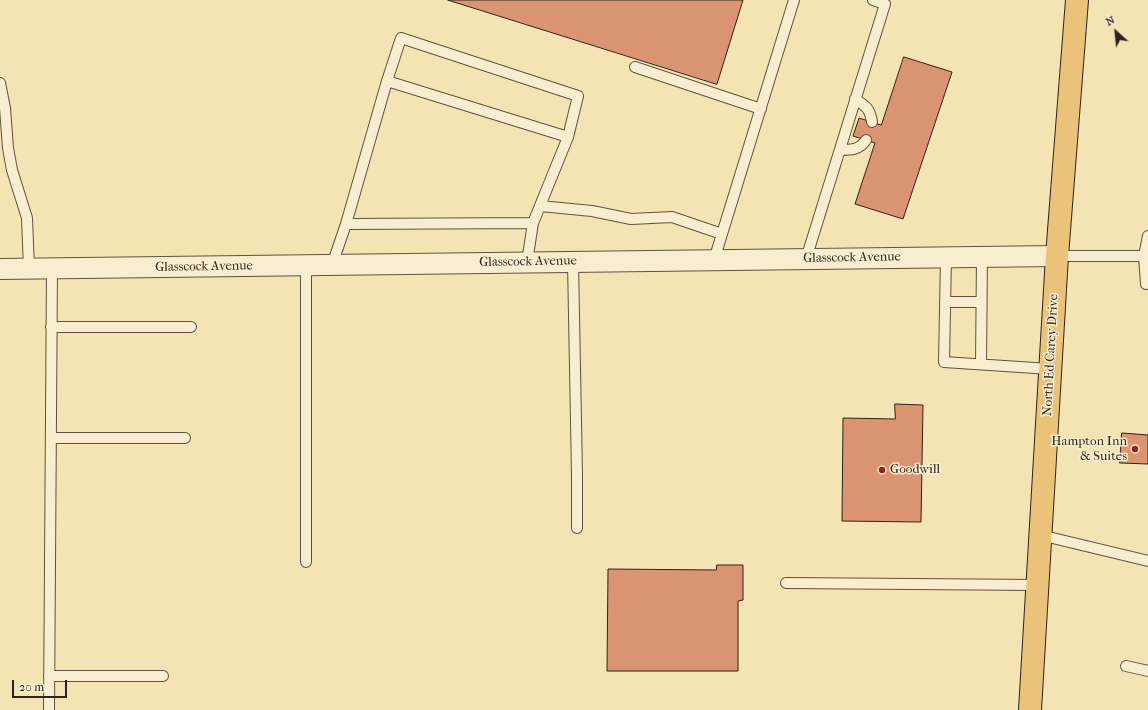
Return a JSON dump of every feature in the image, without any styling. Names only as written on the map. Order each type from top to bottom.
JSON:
[{"type":"main road","name":"North Ed Carey Drive","points":[[1030,710],[1057,256],[1077,0]]},
{"type":"street","name":"Glasscock Avenue","points":[[0,269],[1057,256]]},
{"type":"lane","points":[[714,260],[794,0]]},
{"type":"lane","points":[[806,259],[885,4],[872,0]]},
{"type":"lane","points":[[332,265],[346,224],[387,81],[401,38],[578,96],[568,137],[533,223],[527,262]]},
{"type":"lane","points":[[635,67],[761,109]]},
{"type":"lane","points":[[387,81],[568,137]]},
{"type":"lane","points":[[0,84],[5,108],[8,148],[26,218],[29,269]]},
{"type":"lane","points":[[855,99],[866,106],[872,122]]},
{"type":"lane","points":[[840,150],[853,150],[863,145],[866,140]]},
{"type":"lane","points":[[540,206],[592,211],[631,220],[672,217],[722,234]]},
{"type":"lane","points":[[346,224],[533,223]]},
{"type":"lane","points":[[1148,236],[1144,256],[1146,284],[1148,284]]},
{"type":"lane","points":[[1057,256],[1144,256]]},
{"type":"lane","points":[[946,257],[944,362],[1050,368]]},
{"type":"lane","points":[[981,364],[982,257]]},
{"type":"lane","points":[[573,262],[577,528]]},
{"type":"lane","points":[[306,265],[306,562]]},
{"type":"lane","points":[[49,710],[52,268]]},
{"type":"lane","points":[[945,302],[982,302]]},
{"type":"lane","points":[[51,327],[191,327]]},
{"type":"lane","points":[[50,438],[185,438]]},
{"type":"lane","points":[[1040,535],[1148,561]]},
{"type":"lane","points":[[786,583],[1037,585]]},
{"type":"lane","points":[[1126,666],[1148,671]]},
{"type":"lane","points":[[49,676],[163,676]]},
{"type":"building","points":[[448,0],[743,0],[717,84]]},
{"type":"building","points":[[904,57],[952,72],[903,219],[855,204],[875,143],[853,136],[859,118],[881,125]]},
{"type":"building","name":"Goodwill","points":[[895,404],[923,405],[921,522],[842,521],[843,418],[895,419]]},
{"type":"building","name":"Hampton Inn & Suites","points":[[1122,433],[1148,435],[1148,464],[1120,463]]},
{"type":"building","points":[[717,565],[743,565],[743,600],[738,601],[738,671],[607,671],[608,569],[716,570]]},
{"type":"place","name":"Hampton Inn & Suites","points":[[1135,449]]},
{"type":"place","name":"Goodwill","points":[[882,470]]}]
